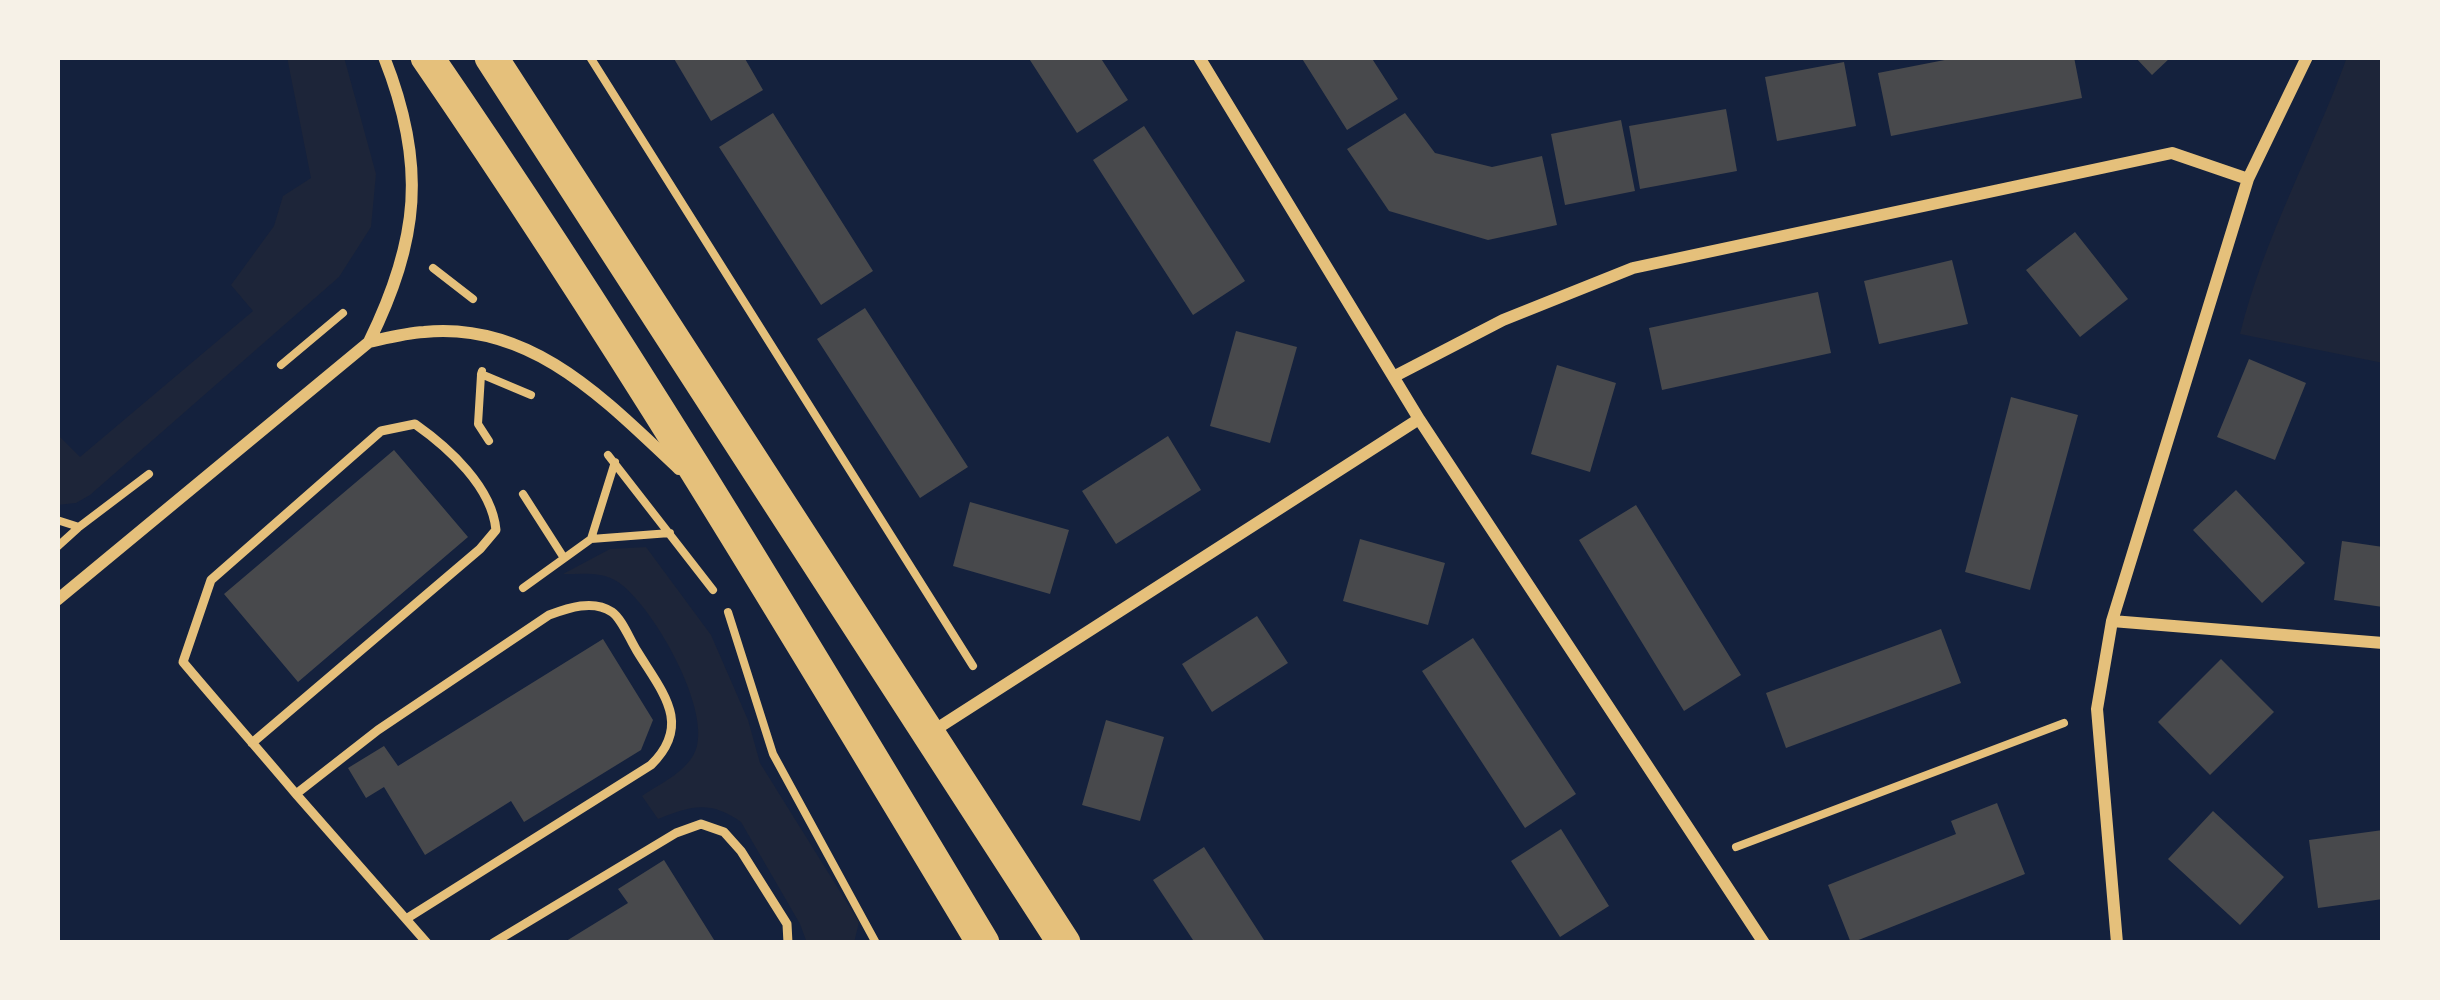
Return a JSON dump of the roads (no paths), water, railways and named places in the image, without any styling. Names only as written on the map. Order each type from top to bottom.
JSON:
[{"type":"highway","points":[[427,57],[545,229],[720,506],[983,943]]},
{"type":"highway","points":[[491,57],[1064,943]]},
{"type":"street","points":[[58,599],[369,342],[392,295],[412,227],[411,161],[402,110],[384,57]]},
{"type":"street","points":[[1199,57],[1419,419],[1764,943]]},
{"type":"street","points":[[2117,943],[2097,709],[2112,620],[2248,179],[2307,57]]},
{"type":"street","points":[[1395,376],[1504,320],[1633,268],[2172,153],[2248,179]]},
{"type":"street","points":[[369,342],[428,331],[523,344],[610,406],[720,506]]},
{"type":"street","points":[[930,734],[1419,419]]},
{"type":"street","points":[[2112,620],[2383,643]]},
{"type":"lane","points":[[252,743],[480,549],[496,530],[494,508],[444,444],[415,424],[381,431],[211,580],[183,662],[252,743],[296,794],[427,943]]},
{"type":"lane","points":[[296,794],[348,752],[549,615],[595,605],[614,613],[669,703],[673,724],[669,748],[651,765],[406,919]]},
{"type":"lane","points":[[493,943],[676,833],[701,824],[724,832],[741,851],[787,923],[788,943]]}]
